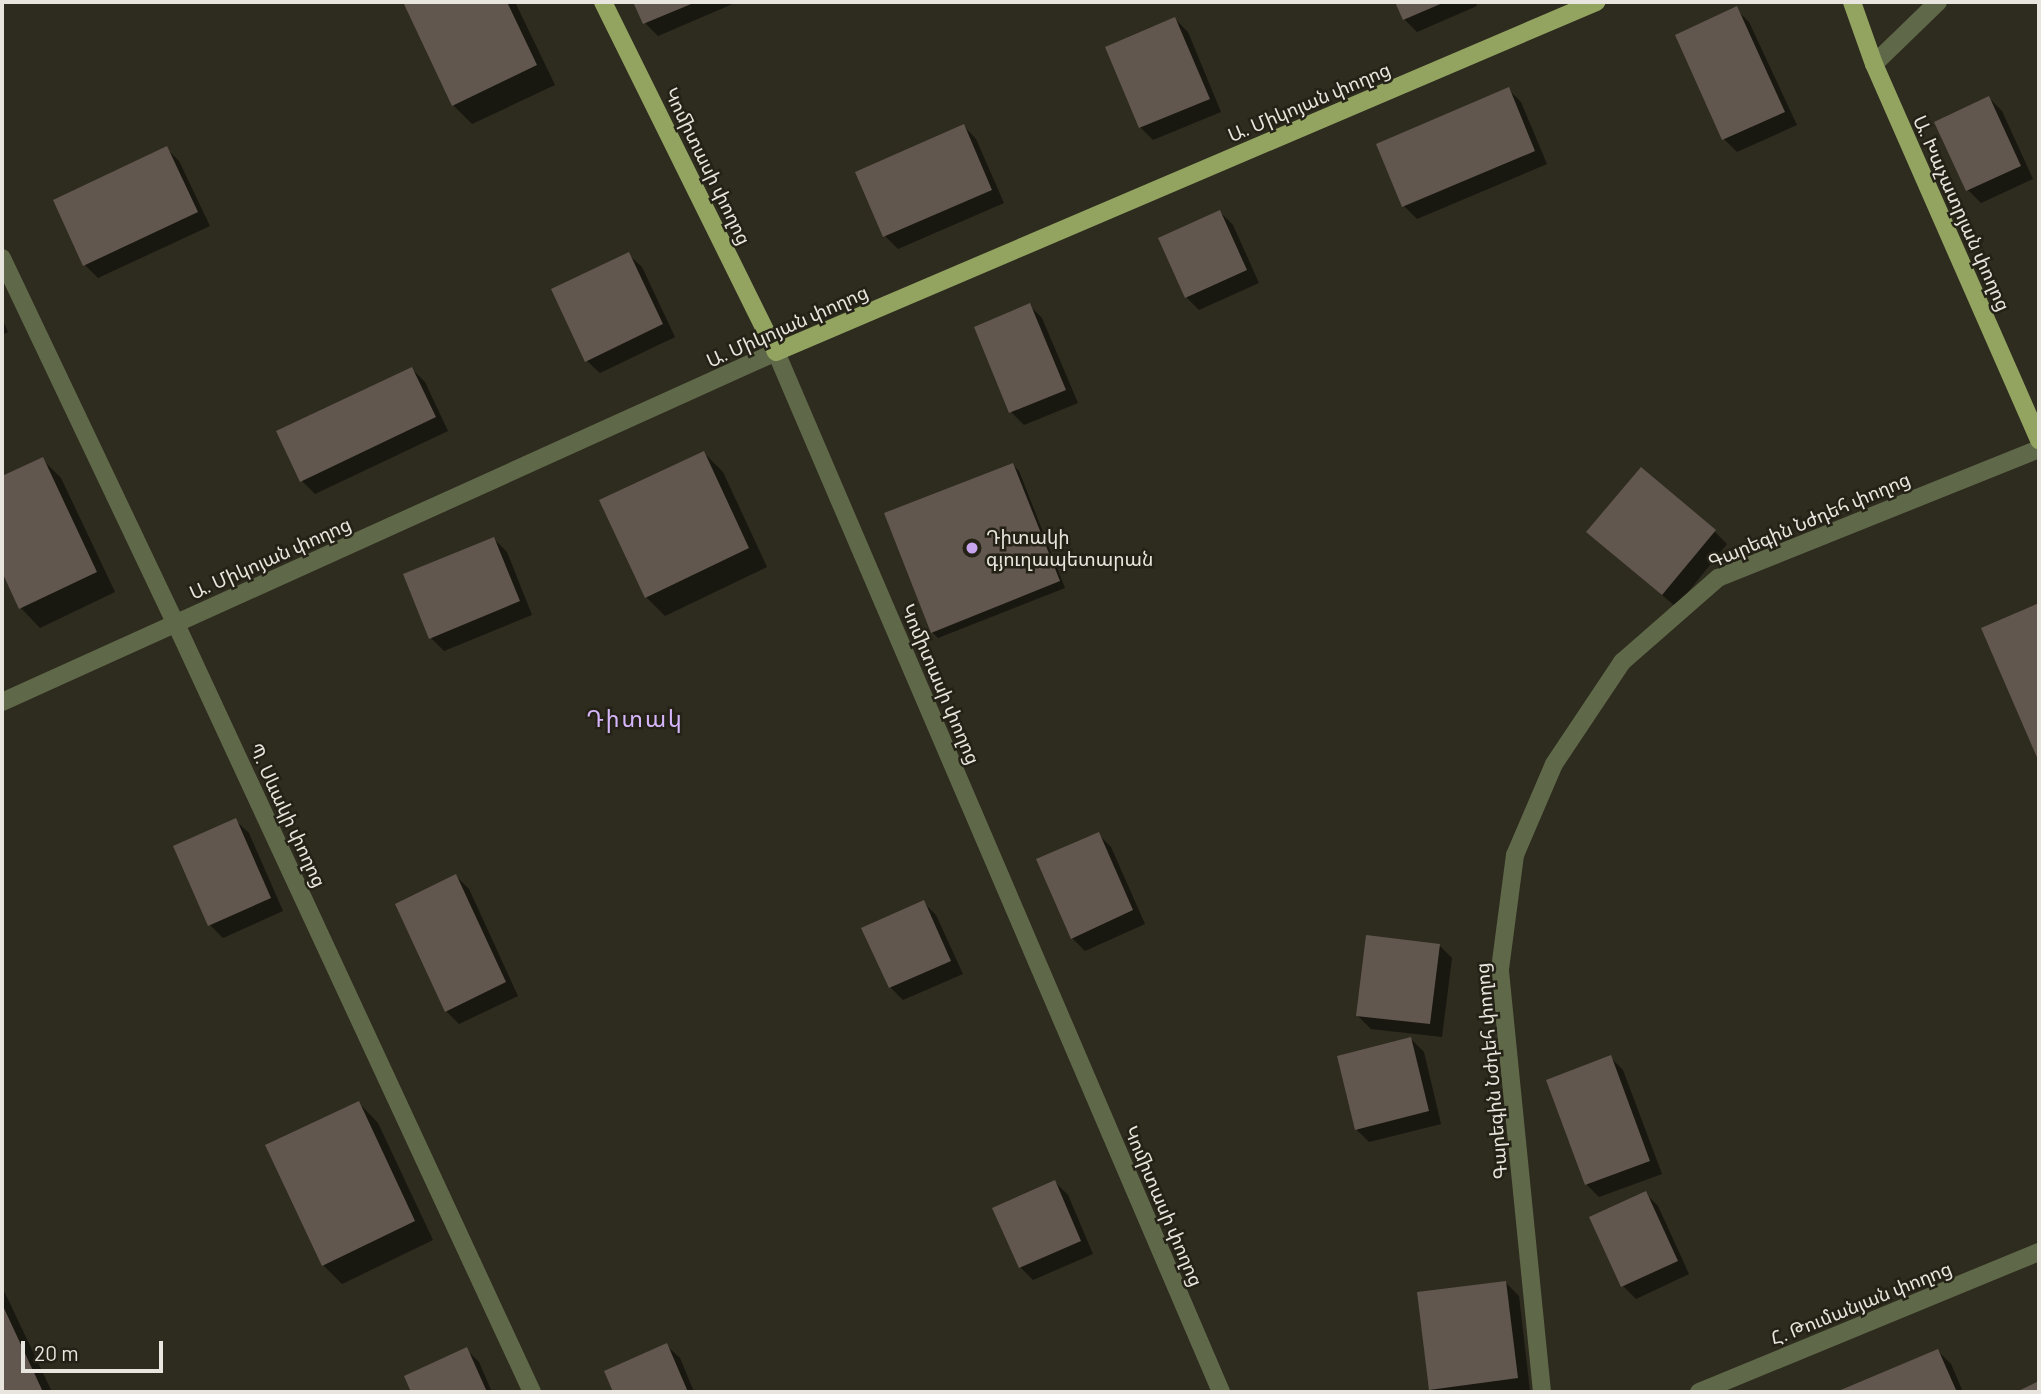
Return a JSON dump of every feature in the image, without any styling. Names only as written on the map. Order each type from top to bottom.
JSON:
[{"type":"main road","name":"Կոմիտասի փողոց","points":[[603,2],[776,352]]},
{"type":"main road","name":"Ա. Միկոյան փողոց","points":[[776,352],[1596,2]]},
{"type":"main road","name":"Ա. Խաչատրյան փողոց","points":[[1852,2],[1874,64],[2039,440]]},
{"type":"street","points":[[1874,64],[1938,2]]},
{"type":"street","name":"Պ. Սևակի փողոց","points":[[2,258],[176,624],[532,1392]]},
{"type":"street","name":"Ա. Միկոյան փողոց","points":[[2,702],[776,352]]},
{"type":"street","name":"Կոմիտասի փողոց","points":[[776,352],[1221,1392]]},
{"type":"street","name":"Գարեգին Նժդեհ փողոց","points":[[1542,1392],[1500,969],[1515,855],[1553,764],[1622,662],[1718,578],[2039,449]]},
{"type":"street","name":"Հ. Թումանյան փողոց","points":[[1699,1392],[2039,1252]]},
{"type":"building","points":[[403,2],[507,2],[537,65],[452,106]]},
{"type":"building","points":[[633,2],[696,2],[643,24]]},
{"type":"building","points":[[1395,2],[1445,2],[1403,20]]},
{"type":"building","points":[[1737,6],[1785,112],[1722,140],[1675,35]]},
{"type":"building","points":[[1175,17],[1210,99],[1139,128],[1105,47]]},
{"type":"building","points":[[1509,87],[1535,151],[1402,207],[1376,144]]},
{"type":"building","points":[[1989,96],[2021,166],[1966,191],[1934,122]]},
{"type":"building","points":[[964,124],[992,190],[883,237],[855,172]]},
{"type":"building","points":[[167,146],[198,212],[83,266],[53,200]]},
{"type":"building","points":[[1220,210],[1247,270],[1185,298],[1158,238]]},
{"type":"building","points":[[629,252],[663,324],[585,362],[551,289]]},
{"type":"building","points":[[1030,303],[1066,390],[1009,413],[974,327]]},
{"type":"building","points":[[412,367],[436,417],[300,482],[276,431]]},
{"type":"building","points":[[704,451],[749,548],[645,598],[599,500]]},
{"type":"building","points":[[43,457],[97,572],[19,609],[2,572],[2,476]]},
{"type":"building","points":[[1013,463],[1060,581],[931,633],[884,513]]},
{"type":"building","points":[[1641,467],[1716,530],[1662,595],[1586,532]]},
{"type":"building","points":[[494,537],[520,601],[429,639],[403,574]]},
{"type":"building","points":[[2039,603],[2039,762],[1981,628]]},
{"type":"building","points":[[236,818],[271,898],[208,926],[173,846]]},
{"type":"building","points":[[1099,832],[1133,910],[1071,939],[1036,859]]},
{"type":"building","points":[[456,874],[506,982],[445,1012],[395,904]]},
{"type":"building","points":[[924,900],[951,961],[889,988],[861,928]]},
{"type":"building","points":[[1366,935],[1440,944],[1430,1024],[1356,1016]]},
{"type":"building","points":[[1411,1037],[1429,1111],[1355,1130],[1337,1056]]},
{"type":"building","points":[[1611,1055],[1650,1161],[1585,1185],[1546,1080]]},
{"type":"building","points":[[359,1101],[415,1221],[322,1266],[265,1145]]},
{"type":"building","points":[[1055,1180],[1081,1241],[1019,1268],[992,1208]]},
{"type":"building","points":[[1646,1191],[1678,1261],[1621,1287],[1589,1217]]},
{"type":"building","points":[[1506,1281],[1518,1378],[1429,1390],[1417,1292]]},
{"type":"building","points":[[2,1304],[43,1392],[2,1392]]},
{"type":"building","points":[[667,1343],[688,1392],[613,1392],[604,1371]]},
{"type":"building","points":[[467,1347],[487,1392],[411,1392],[404,1376]]},
{"type":"building","points":[[1938,1349],[1956,1390],[1836,1392]]},
{"type":"building","points":[[2039,1381],[2039,1392],[2016,1392]]},
{"type":"place","name":"Դիտակի գյուղապետարան","points":[[972,548]]},
{"type":"district","name":"Դիտակ","points":[[635,718]]}]
